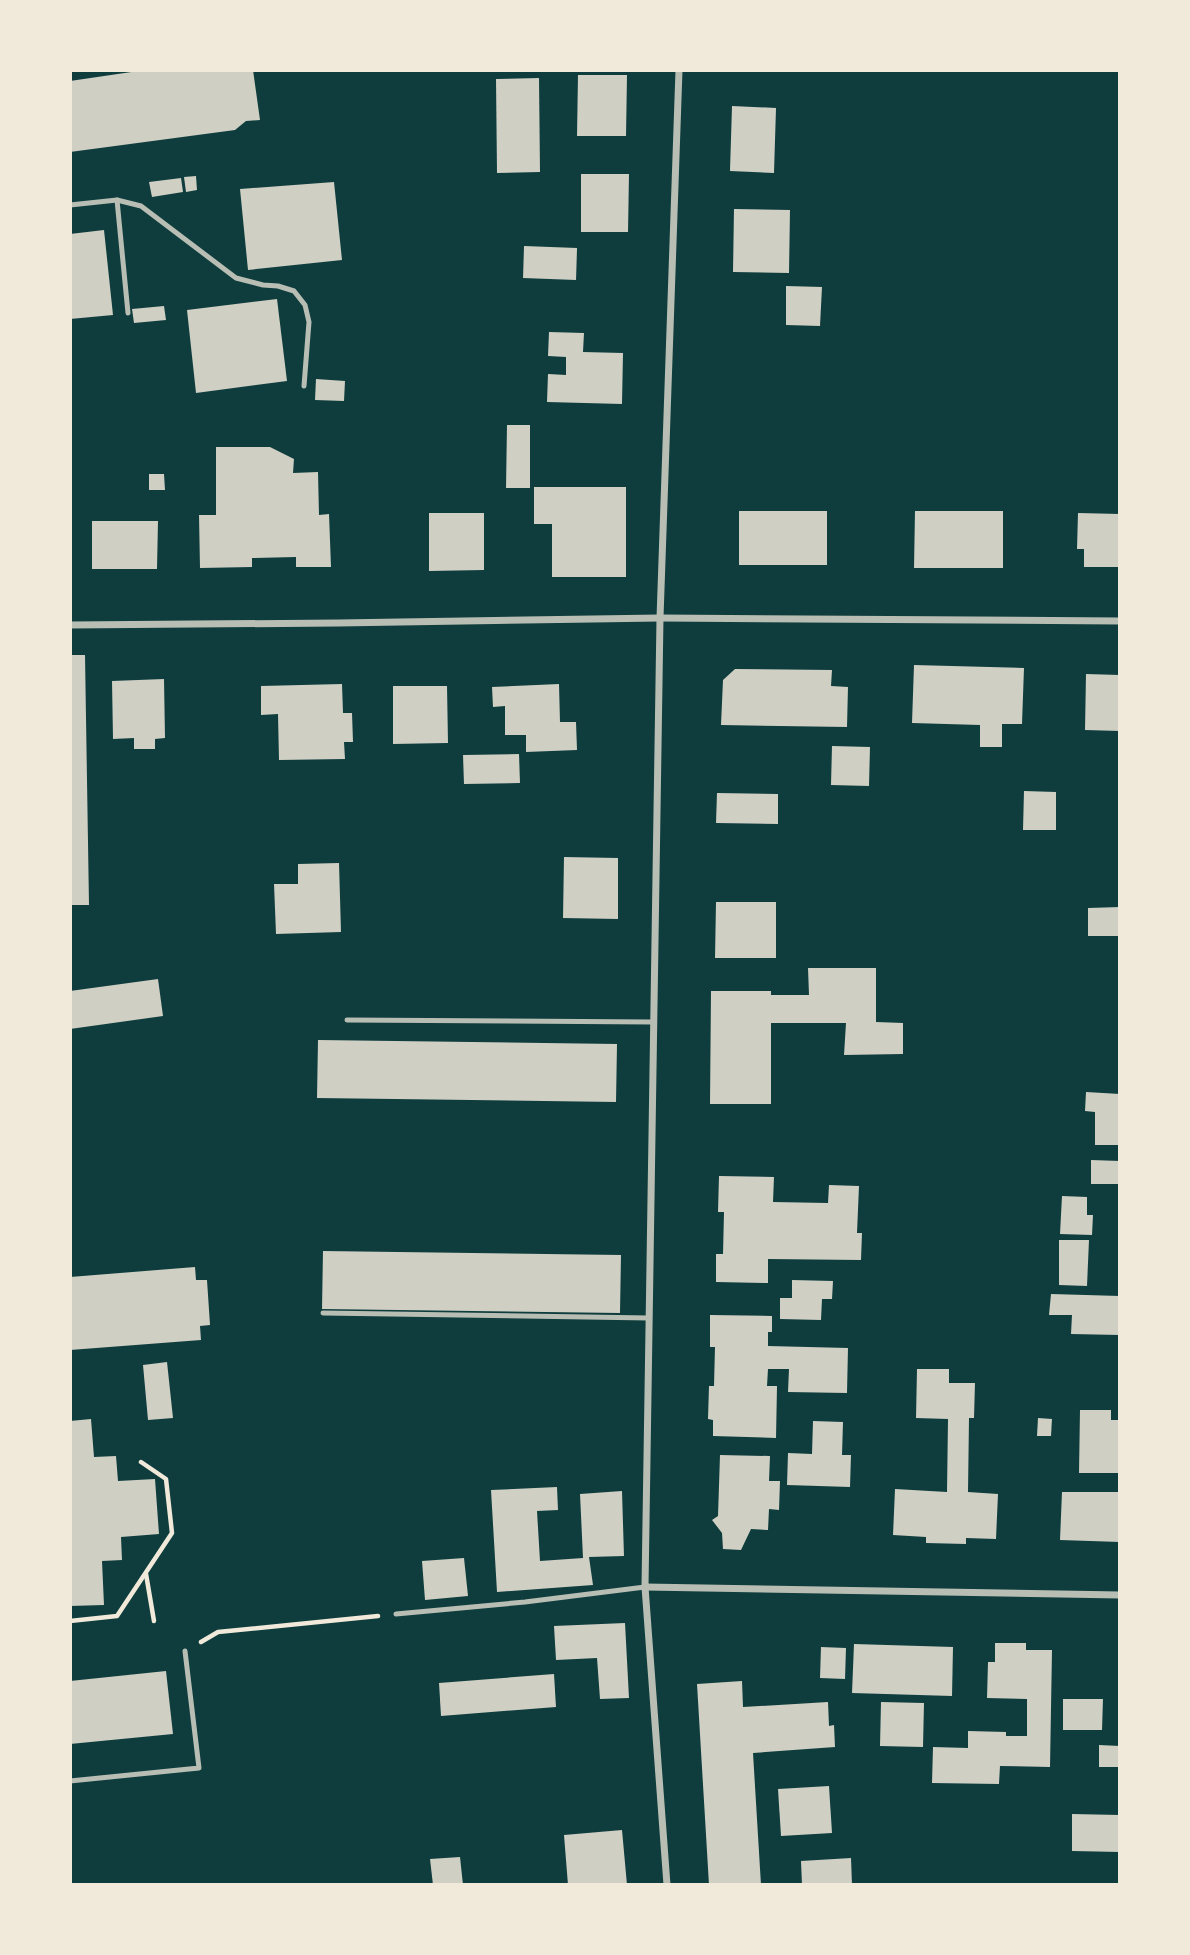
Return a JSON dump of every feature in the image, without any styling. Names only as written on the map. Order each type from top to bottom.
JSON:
[{"type":"street","points":[[667,1885],[645,1587],[660,618],[679,70]]},
{"type":"street","points":[[70,625],[660,618],[1120,621]]},
{"type":"street","points":[[645,1587],[1120,1595]]},
{"type":"lane","points":[[117,200],[128,313]]},
{"type":"lane","points":[[70,205],[117,200],[141,206],[236,278],[295,291],[305,305],[309,322],[304,386]]},
{"type":"lane","points":[[347,1020],[653,1022]]},
{"type":"lane","points":[[323,1313],[649,1318]]},
{"type":"lane","points":[[396,1614],[645,1587]]},
{"type":"lane","points":[[70,1781],[198,1768],[185,1651]]},
{"type":"path","points":[[70,1621],[117,1616],[172,1533],[166,1479],[141,1462]]},
{"type":"path","points":[[146,1573],[154,1621]]},
{"type":"path","points":[[185,1651],[218,1632],[396,1614]]},
{"type":"building","points":[[145,70],[253,70],[260,120],[246,121],[235,130],[70,152],[70,81]]},
{"type":"building","points":[[578,75],[627,75],[626,136],[577,136]]},
{"type":"building","points":[[539,78],[540,172],[497,173],[496,79]]},
{"type":"building","points":[[732,106],[776,108],[774,173],[730,171]]},
{"type":"building","points":[[581,174],[629,174],[628,232],[581,232]]},
{"type":"building","points":[[196,176],[197,190],[186,192],[184,177]]},
{"type":"building","points":[[181,178],[183,192],[152,197],[149,182]]},
{"type":"building","points":[[334,182],[342,260],[248,270],[240,189]]},
{"type":"building","points":[[734,209],[790,210],[789,273],[733,272]]},
{"type":"building","points":[[104,230],[113,315],[70,319],[70,234]]},
{"type":"building","points":[[524,246],[577,248],[576,280],[523,278]]},
{"type":"building","points":[[786,286],[822,287],[820,326],[786,325]]},
{"type":"building","points":[[277,299],[287,381],[196,393],[187,310]]},
{"type":"building","points":[[164,306],[166,320],[134,323],[132,309]]},
{"type":"building","points":[[549,332],[584,333],[583,352],[623,353],[622,404],[547,402],[548,374],[566,375],[566,357],[548,356]]},
{"type":"building","points":[[316,379],[345,381],[344,401],[315,400]]},
{"type":"building","points":[[507,425],[530,425],[530,488],[506,488]]},
{"type":"building","points":[[216,447],[270,447],[294,459],[293,473],[318,472],[319,515],[329,514],[331,567],[296,567],[296,557],[252,558],[252,567],[200,568],[199,515],[216,515]]},
{"type":"building","points":[[149,474],[164,474],[165,490],[149,490]]},
{"type":"building","points":[[534,487],[626,487],[626,577],[552,577],[552,524],[534,524]]},
{"type":"building","points":[[739,511],[827,511],[827,565],[739,565]]},
{"type":"building","points":[[915,511],[1003,511],[1003,568],[914,568]]},
{"type":"building","points":[[429,513],[484,513],[484,570],[429,571]]},
{"type":"building","points":[[1078,513],[1120,514],[1120,567],[1084,567],[1084,549],[1077,549]]},
{"type":"building","points":[[92,521],[158,521],[157,569],[92,569]]},
{"type":"building","points":[[70,655],[85,655],[89,905],[70,905]]},
{"type":"building","points":[[914,665],[1024,668],[1022,724],[1002,724],[1002,747],[980,747],[980,725],[912,723]]},
{"type":"building","points":[[735,669],[832,670],[831,686],[848,687],[847,727],[721,725],[723,680]]},
{"type":"building","points":[[1086,674],[1120,675],[1120,731],[1085,730]]},
{"type":"building","points":[[164,679],[165,738],[155,739],[155,749],[134,749],[134,738],[113,739],[112,681]]},
{"type":"building","points":[[342,684],[343,713],[352,713],[353,742],[344,742],[345,759],[279,760],[278,714],[261,715],[261,686]]},
{"type":"building","points":[[559,684],[560,722],[576,722],[577,750],[526,752],[526,735],[505,735],[505,706],[493,707],[492,687]]},
{"type":"building","points":[[393,686],[447,686],[448,743],[393,744]]},
{"type":"building","points":[[832,746],[870,747],[869,786],[831,785]]},
{"type":"building","points":[[519,754],[520,783],[464,784],[463,755]]},
{"type":"building","points":[[1024,791],[1056,792],[1056,830],[1023,830]]},
{"type":"building","points":[[717,793],[778,794],[778,824],[716,823]]},
{"type":"building","points":[[564,857],[618,858],[618,919],[563,918]]},
{"type":"building","points":[[339,863],[341,932],[276,934],[274,884],[298,884],[298,864]]},
{"type":"building","points":[[716,902],[776,902],[776,958],[715,958]]},
{"type":"building","points":[[1120,907],[1120,936],[1088,936],[1088,908]]},
{"type":"building","points":[[808,968],[876,968],[876,1022],[903,1023],[903,1054],[844,1055],[846,1023],[771,1023],[771,1104],[710,1104],[711,991],[771,991],[771,995],[809,995]]},
{"type":"building","points":[[158,979],[163,1016],[70,1029],[70,991]]},
{"type":"building","points":[[318,1040],[617,1044],[616,1102],[317,1098]]},
{"type":"building","points":[[1086,1092],[1120,1094],[1120,1145],[1095,1145],[1095,1112],[1085,1111]]},
{"type":"building","points":[[1091,1160],[1120,1161],[1120,1184],[1091,1184]]},
{"type":"building","points":[[719,1176],[774,1177],[773,1202],[828,1203],[829,1185],[859,1186],[857,1233],[862,1233],[861,1260],[768,1259],[768,1283],[716,1282],[716,1254],[723,1254],[724,1212],[718,1212]]},
{"type":"building","points":[[1062,1196],[1087,1197],[1087,1215],[1093,1215],[1092,1235],[1060,1234]]},
{"type":"building","points":[[1059,1240],[1089,1240],[1087,1286],[1059,1285]]},
{"type":"building","points":[[323,1251],[621,1255],[620,1313],[322,1309]]},
{"type":"building","points":[[195,1267],[196,1280],[207,1280],[210,1325],[200,1326],[201,1340],[70,1350],[70,1277]]},
{"type":"building","points":[[792,1280],[833,1281],[832,1299],[822,1299],[821,1320],[780,1319],[780,1298],[792,1298]]},
{"type":"building","points":[[1051,1294],[1120,1296],[1120,1335],[1071,1334],[1072,1315],[1049,1315]]},
{"type":"building","points":[[710,1315],[772,1316],[772,1332],[768,1332],[768,1346],[848,1348],[847,1393],[788,1392],[789,1369],[768,1369],[767,1386],[777,1386],[776,1438],[713,1436],[713,1420],[708,1419],[709,1386],[714,1386],[715,1347],[710,1347]]},
{"type":"building","points":[[167,1362],[173,1418],[148,1420],[143,1365]]},
{"type":"building","points":[[917,1369],[949,1369],[949,1383],[975,1383],[974,1418],[969,1418],[968,1492],[998,1494],[996,1539],[966,1538],[966,1544],[926,1543],[926,1537],[893,1535],[895,1489],[947,1492],[948,1419],[916,1418]]},
{"type":"building","points":[[1080,1410],[1111,1410],[1111,1420],[1120,1420],[1120,1473],[1079,1473]]},
{"type":"building","points":[[1038,1418],[1052,1419],[1051,1436],[1037,1436]]},
{"type":"building","points":[[91,1419],[94,1457],[116,1456],[118,1481],[155,1479],[159,1534],[121,1537],[122,1560],[102,1561],[104,1605],[70,1606],[70,1421]]},
{"type":"building","points":[[813,1421],[843,1422],[842,1455],[851,1455],[850,1487],[787,1485],[788,1453],[812,1454]]},
{"type":"building","points":[[720,1455],[770,1456],[769,1481],[780,1481],[779,1510],[769,1509],[768,1530],[751,1529],[741,1550],[723,1549],[722,1533],[712,1520],[718,1516]]},
{"type":"building","points":[[557,1487],[558,1510],[537,1511],[540,1561],[583,1558],[580,1494],[622,1491],[624,1556],[589,1557],[593,1585],[497,1592],[491,1490]]},
{"type":"building","points":[[1062,1492],[1120,1492],[1120,1542],[1060,1540]]},
{"type":"building","points":[[464,1558],[468,1596],[425,1600],[422,1561]]},
{"type":"building","points":[[625,1623],[629,1698],[600,1699],[597,1658],[556,1660],[554,1626]]},
{"type":"building","points":[[995,1643],[1026,1643],[1026,1650],[1052,1650],[1050,1767],[1000,1766],[999,1784],[932,1783],[933,1747],[968,1748],[968,1731],[1006,1732],[1006,1736],[1027,1736],[1027,1699],[987,1698],[988,1662],[995,1662]]},
{"type":"building","points":[[854,1644],[953,1647],[952,1696],[852,1693]]},
{"type":"building","points":[[821,1647],[846,1648],[845,1679],[820,1678]]},
{"type":"building","points":[[166,1671],[173,1734],[70,1744],[70,1681]]},
{"type":"building","points":[[554,1674],[556,1707],[441,1716],[439,1683]]},
{"type":"building","points":[[742,1681],[743,1707],[828,1702],[829,1726],[834,1725],[835,1747],[753,1753],[761,1885],[709,1885],[697,1684]]},
{"type":"building","points":[[1063,1699],[1103,1699],[1102,1730],[1063,1730]]},
{"type":"building","points":[[881,1702],[924,1703],[923,1747],[880,1746]]},
{"type":"building","points":[[1099,1745],[1120,1746],[1120,1767],[1099,1767]]},
{"type":"building","points":[[829,1786],[832,1833],[781,1836],[778,1789]]},
{"type":"building","points":[[1072,1814],[1120,1815],[1120,1852],[1072,1851]]},
{"type":"building","points":[[622,1830],[627,1885],[568,1885],[564,1835]]},
{"type":"building","points":[[460,1857],[463,1885],[433,1885],[430,1859]]},
{"type":"building","points":[[851,1858],[852,1885],[802,1885],[801,1861]]}]
